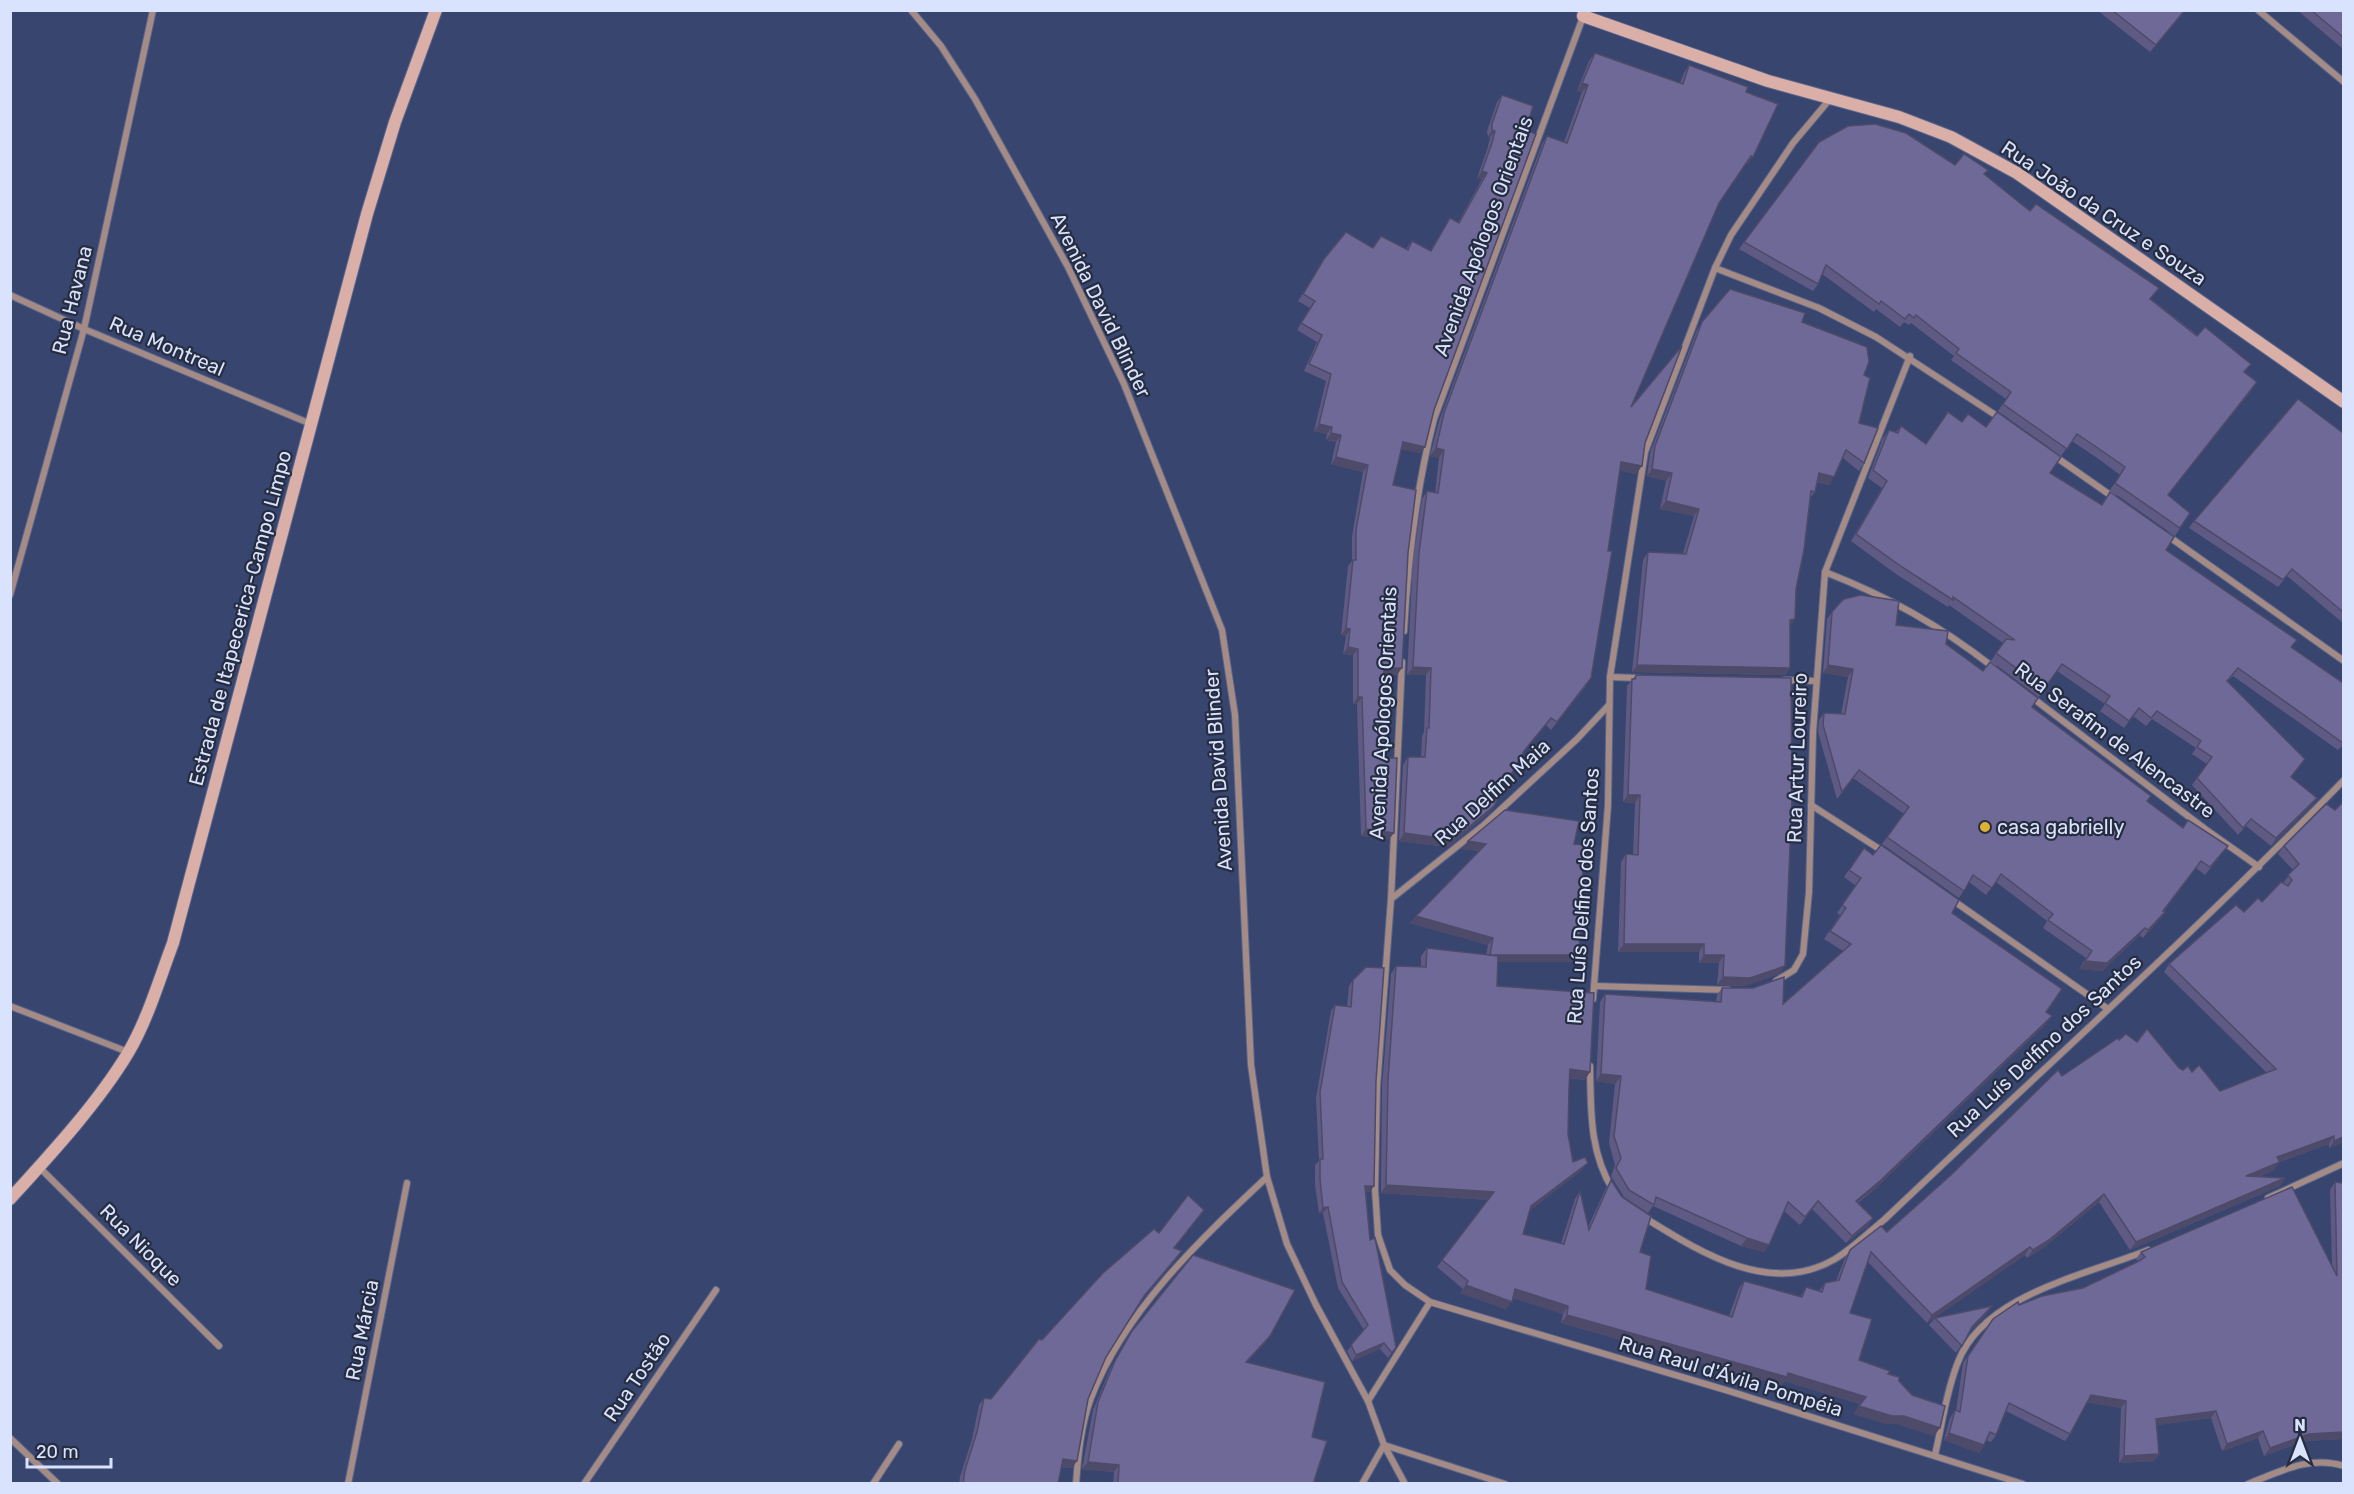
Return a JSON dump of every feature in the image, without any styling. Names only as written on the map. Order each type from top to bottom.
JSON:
[{"type":"main road","name":"Estrada de Itapecerica-Campo Limpo","points":[[10,1199],[112,1079],[129,1052],[144,1020],[172,943],[367,214],[395,122],[436,10]]},
{"type":"main road","name":"Rua João da Cruz e Souza","points":[[1584,13],[1768,81],[1899,117],[1951,137],[2016,173],[2343,402]]},
{"type":"street","name":"Rua Havana","points":[[10,595],[84,329],[153,10]]},
{"type":"street","name":"Avenida David Blinder","points":[[911,10],[941,46],[975,99],[1068,267],[1124,384],[1222,630],[1235,715],[1252,1073],[1267,1177],[1287,1244],[1316,1305],[1368,1401],[1384,1445],[1405,1484]]},
{"type":"street","points":[[2258,10],[2343,82]]},
{"type":"street","name":"Avenida Apólogos Orientais","points":[[1403,644],[1408,560],[1419,478],[1434,419],[1584,13]]},
{"type":"street","name":"Rua Luís Delfino dos Santos","points":[[1593,1008],[1608,805],[1610,677],[1645,452],[1715,268],[1731,235],[1793,143],[1831,99]]},
{"type":"street","points":[[1715,268],[1820,308],[1910,356],[2008,423]]},
{"type":"street","name":"Rua Montreal","points":[[10,295],[84,329],[312,425]]},
{"type":"street","name":"Rua Artur Loureiro","points":[[1769,984],[1794,970],[1803,954],[1809,892],[1816,681],[1825,572],[1910,356]]},
{"type":"street","points":[[2047,450],[2124,504]]},
{"type":"street","points":[[2162,531],[2343,661]]},
{"type":"street","name":"Rua Serafim de Alencastre","points":[[1825,572],[1864,587],[1926,618],[1997,670]]},
{"type":"street","name":"Avenida Apólogos Orientais","points":[[1402,655],[1391,899],[1377,1088],[1375,1189],[1378,1235],[1390,1270],[1405,1285],[1430,1302]]},
{"type":"street","points":[[1610,677],[1644,678]]},
{"type":"street","points":[[1782,680],[1816,681]]},
{"type":"street","name":"Rua Serafim de Alencastre","points":[[2023,690],[2196,822],[2259,867]]},
{"type":"street","name":"Rua Delfim Maia","points":[[1391,899],[1484,825],[1577,739],[1609,705]]},
{"type":"street","name":"Rua Luís Delfino dos Santos","points":[[1635,1212],[1694,1248],[1737,1265],[1776,1276],[1806,1272],[1835,1259],[1885,1219],[2259,867],[2343,780]]},
{"type":"street","points":[[1811,805],[1890,856]]},
{"type":"street","points":[[1945,895],[2108,1009]]},
{"type":"street","points":[[1594,986],[1734,990]]},
{"type":"street","points":[[10,1006],[129,1052]]},
{"type":"street","points":[[1590,1063],[1591,1128],[1602,1172],[1620,1201]]},
{"type":"street","points":[[2258,1202],[2343,1163]]},
{"type":"street","name":"Rua Nioque","points":[[39,1167],[219,1346]]},
{"type":"street","points":[[1076,1484],[1083,1429],[1090,1398],[1121,1337],[1224,1217],[1267,1177]]},
{"type":"street","name":"Rua Márcia","points":[[348,1484],[408,1183]]},
{"type":"street","points":[[1935,1455],[1958,1361],[1971,1338],[1984,1322],[2017,1300],[2154,1247]]},
{"type":"street","name":"Rua Tostão","points":[[584,1484],[716,1290]]},
{"type":"street","points":[[1368,1401],[1430,1302]]},
{"type":"street","name":"Rua Raul d'Ávila Pompéia","points":[[1430,1302],[1935,1455],[2023,1484]]},
{"type":"street","points":[[10,1438],[58,1484]]},
{"type":"street","points":[[873,1484],[899,1444]]},
{"type":"street","points":[[1362,1484],[1384,1445],[1505,1484]]},
{"type":"street","points":[[2248,1484],[2279,1469],[2300,1464],[2318,1462],[2343,1466]]},
{"type":"building","points":[[2112,10],[2185,10],[2156,45]]},
{"type":"building","points":[[2311,10],[2343,10],[2343,37]]},
{"type":"building","points":[[1595,53],[1683,84],[1689,65],[1748,87],[1746,92],[1778,104],[1753,157],[1751,156],[1719,203],[1631,407],[1682,346],[1645,443],[1642,466],[1621,462],[1608,551],[1612,551],[1591,678],[1557,722],[1551,718],[1524,751],[1494,806],[1453,840],[1404,833],[1408,757],[1425,757],[1427,728],[1429,728],[1431,668],[1413,667],[1419,553],[1427,491],[1438,493],[1444,450],[1436,448],[1444,413],[1547,136],[1567,143],[1588,85],[1582,83]]},
{"type":"building","points":[[1502,95],[1533,106],[1526,130],[1536,134],[1434,410],[1425,447],[1403,442],[1393,485],[1416,490],[1408,553],[1402,668],[1384,668],[1383,758],[1397,758],[1394,833],[1366,829],[1362,697],[1358,697],[1358,649],[1348,647],[1350,629],[1346,628],[1353,560],[1356,560],[1356,530],[1368,465],[1336,457],[1341,435],[1331,433],[1332,427],[1319,424],[1331,374],[1309,364],[1322,335],[1301,323],[1315,301],[1303,294],[1324,259],[1346,232],[1373,248],[1381,236],[1408,250],[1412,241],[1431,251],[1450,218],[1459,223],[1487,173],[1482,171],[1492,143],[1495,131],[1492,130],[1492,124]]},
{"type":"building","points":[[1875,124],[1906,133],[1955,165],[1964,154],[1988,170],[1984,174],[2030,211],[2036,204],[2159,288],[2150,299],[2197,336],[2205,327],[2251,364],[2244,372],[2257,382],[2168,495],[2190,513],[2180,528],[2115,483],[2125,467],[2077,434],[2067,449],[2003,404],[2011,392],[1956,353],[1959,349],[1916,315],[1914,318],[1909,314],[1905,319],[1881,301],[1879,304],[1826,265],[1818,284],[1744,242],[1819,142],[1848,126]]},
{"type":"building","points":[[1730,289],[1805,313],[1802,322],[1867,347],[1869,362],[1864,375],[1870,378],[1859,423],[1878,428],[1864,463],[1846,450],[1834,477],[1819,473],[1815,492],[1811,491],[1804,550],[1796,589],[1795,619],[1790,620],[1790,668],[1637,665],[1648,552],[1686,554],[1699,509],[1666,501],[1672,473],[1652,469],[1655,446],[1702,322]]},
{"type":"building","points":[[2298,399],[2343,433],[2343,612],[2292,569],[2283,580],[2194,521]]},
{"type":"building","points":[[1948,412],[1962,422],[1968,414],[1986,427],[1997,412],[2061,457],[2050,473],[2102,505],[2110,492],[2174,537],[2166,550],[2297,640],[2291,647],[2343,683],[2343,743],[2238,668],[2227,681],[2305,759],[2291,777],[2317,798],[2276,838],[2251,819],[2243,828],[2197,778],[2212,757],[2197,747],[2201,741],[2157,711],[2151,718],[2139,708],[2129,721],[2105,703],[2110,696],[2062,664],[2044,689],[1996,653],[2006,639],[2015,640],[1953,597],[1953,600],[1902,567],[1856,534],[1887,481],[1873,470],[1889,430],[1898,433],[1901,426],[1926,444]]},
{"type":"building","points":[[1861,595],[1899,601],[1896,625],[1948,631],[1946,644],[1983,671],[1990,662],[2038,698],[2032,707],[2151,796],[2147,801],[2183,828],[2188,820],[2228,846],[2210,867],[2201,861],[2163,911],[2165,912],[2148,930],[2145,928],[2107,963],[2085,961],[2092,951],[2048,920],[2053,914],[2001,874],[1992,888],[1973,875],[1964,891],[1887,837],[1909,807],[1859,770],[1842,792],[1823,725],[1824,713],[1845,714],[1853,669],[1828,665],[1832,612],[1844,599]]},
{"type":"building","points":[[1636,675],[1791,678],[1792,799],[1785,966],[1750,978],[1723,977],[1724,955],[1704,955],[1704,944],[1624,944],[1626,854],[1638,855],[1640,795],[1628,795],[1632,679],[1635,679]]},
{"type":"building","points":[[2343,802],[2343,1137],[2334,1141],[2334,1136],[2277,1157],[2280,1162],[2246,1176],[2285,1178],[2136,1242],[2104,1194],[2049,1240],[2033,1250],[2030,1247],[1932,1315],[1871,1252],[1850,1313],[1872,1319],[1859,1360],[1890,1371],[1888,1374],[1899,1377],[1899,1381],[1912,1395],[1945,1406],[1940,1428],[1904,1416],[1892,1416],[1859,1406],[1866,1397],[1788,1373],[1787,1377],[1567,1315],[1568,1306],[1515,1289],[1512,1302],[1466,1285],[1468,1281],[1442,1260],[1494,1192],[1386,1185],[1388,1080],[1396,966],[1426,967],[1427,948],[1498,956],[1497,986],[1594,993],[1590,1072],[1570,1069],[1569,1088],[1568,1134],[1573,1162],[1585,1157],[1588,1163],[1531,1206],[1523,1234],[1564,1244],[1580,1191],[1589,1230],[1611,1180],[1622,1197],[1651,1216],[1640,1252],[1651,1256],[1646,1289],[1732,1317],[1744,1281],[1802,1297],[1806,1287],[1822,1292],[1825,1283],[1839,1280],[1850,1250],[1881,1226],[1887,1232],[1951,1175],[2058,1070],[2062,1076],[2126,1034],[2137,1042],[2147,1029],[2179,1068],[2183,1070],[2188,1066],[2192,1072],[2199,1065],[2220,1091],[2276,1069],[2169,964],[2236,905],[2244,912],[2258,898],[2262,902],[2281,882],[2288,886],[2292,880],[2288,875],[2299,864],[2284,846],[2326,804],[2335,810]]},
{"type":"building","points":[[1505,810],[1579,821],[1574,844],[1584,845],[1579,955],[1490,955],[1493,938],[1416,916],[1486,844],[1468,841]]},
{"type":"building","points":[[1881,845],[1959,900],[1952,913],[2062,989],[2046,1012],[2052,1016],[1881,1180],[1856,1201],[1873,1218],[1852,1236],[1818,1201],[1805,1217],[1788,1202],[1769,1245],[1747,1238],[1656,1197],[1654,1205],[1629,1190],[1616,1168],[1621,1158],[1614,1136],[1621,1076],[1601,1074],[1605,994],[1721,1002],[1722,988],[1753,988],[1784,977],[1783,1004],[1851,944],[1830,931],[1846,908],[1842,905],[1861,878],[1849,870],[1864,848],[1873,855]]},
{"type":"building","points":[[1366,967],[1384,968],[1376,1081],[1374,1186],[1365,1186],[1370,1240],[1375,1238],[1396,1347],[1392,1353],[1384,1343],[1356,1355],[1351,1345],[1368,1325],[1342,1282],[1328,1207],[1323,1208],[1320,1179],[1320,1159],[1323,1159],[1320,1092],[1335,1005],[1351,1007],[1353,980]]},
{"type":"building","points":[[2335,1182],[2343,1183],[2343,1432],[2309,1434],[2270,1448],[2263,1431],[2227,1444],[2216,1411],[2156,1419],[2159,1454],[2124,1456],[2126,1401],[2091,1395],[2070,1434],[2009,1403],[1996,1435],[1990,1432],[1984,1445],[1949,1433],[1955,1410],[1960,1412],[1968,1356],[1993,1319],[2018,1302],[2019,1305],[2042,1296],[2083,1288],[2139,1261],[2145,1257],[2141,1252],[2292,1187],[2337,1276]]},
{"type":"building","points":[[1188,1195],[1204,1210],[1174,1248],[1182,1251],[1144,1296],[1106,1357],[1088,1399],[1077,1461],[1063,1459],[1058,1484],[963,1484],[984,1398],[991,1399],[1039,1339],[1042,1340],[1103,1273],[1154,1229],[1159,1233]]},
{"type":"building","points":[[1193,1255],[1295,1290],[1270,1336],[1246,1362],[1325,1382],[1312,1437],[1327,1441],[1314,1484],[1118,1484],[1119,1465],[1088,1462],[1098,1402],[1115,1361],[1132,1331]]},
{"type":"building","points":[[1992,1306],[1972,1327],[1962,1346],[1935,1318]]},
{"type":"place","name":"casa gabrielly","points":[[1985,827]]}]
